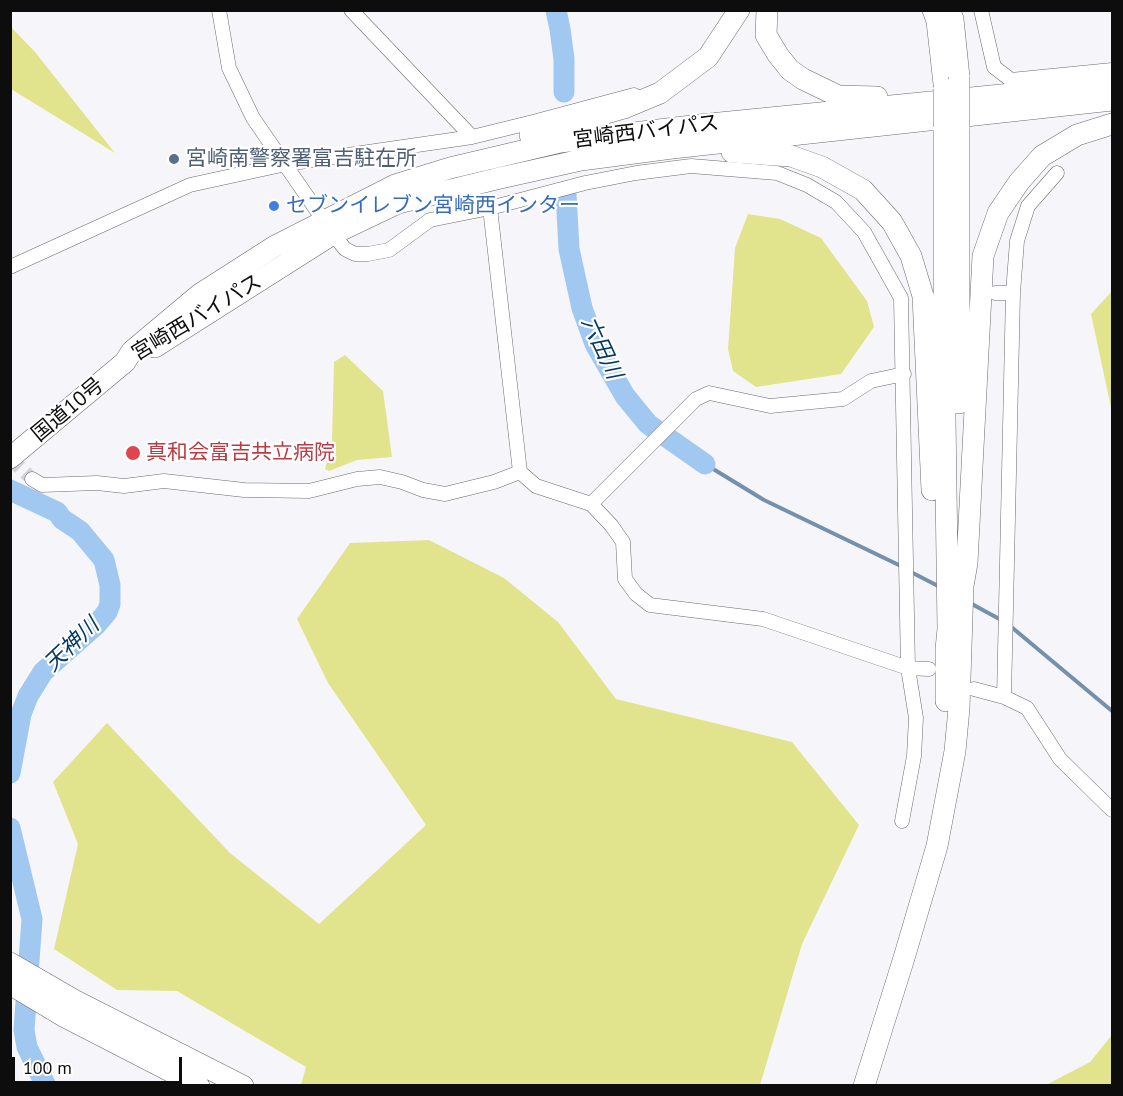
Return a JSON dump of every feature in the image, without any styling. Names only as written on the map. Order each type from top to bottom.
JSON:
[{"type":"highway","points":[[450,168],[486,148],[624,108],[660,93],[708,57],[739,10]]},
{"type":"highway","points":[[767,10],[766,34],[778,55],[802,79],[838,96],[895,97],[910,105]]},
{"type":"highway","points":[[933,10],[951,80]]},
{"type":"highway","points":[[949,10],[953,20],[951,127],[958,564],[963,586]]},
{"type":"highway","name":"宮崎西バイパス","points":[[328,227],[394,185],[450,168],[560,142],[700,125],[1113,84]]},
{"type":"highway","name":"宮崎西バイパス","points":[[125,362],[132,351],[200,294],[275,246],[398,203],[580,160],[1113,100]]},
{"type":"highway","points":[[859,1083],[904,958],[939,835],[955,751],[983,256],[998,213],[1019,182],[1042,156],[1077,135],[1113,124]]},
{"type":"highway","points":[[859,1083],[927,832],[943,756],[946,710],[945,649],[948,629],[944,347],[951,127]]},
{"type":"highway","points":[[647,152],[673,154],[745,152],[791,156],[822,166],[863,190],[892,222],[911,256],[923,296],[939,629],[945,649]]},
{"type":"highway","name":"国道10号","points":[[10,458],[125,362]]},
{"type":"highway","points":[[10,963],[69,1008],[199,1086]]},
{"type":"highway","points":[[10,984],[240,1084]]},
{"type":"street","points":[[219,10],[229,68],[253,118],[328,227],[345,249],[355,254],[389,250],[430,220],[490,208],[585,183],[636,173],[692,166],[777,173],[807,185],[836,202],[864,232],[906,295],[903,374],[908,668],[916,727],[914,756],[902,821]]},
{"type":"street","points":[[351,10],[472,137]]},
{"type":"street","points":[[10,267],[190,185],[286,164],[472,137],[644,92],[667,80],[698,55],[710,42],[729,10]]},
{"type":"street","points":[[981,10],[994,67],[1011,80],[1113,70]]},
{"type":"street","points":[[1004,697],[1013,293],[1017,241],[1028,206],[1056,173]]},
{"type":"street","points":[[490,208],[520,472],[536,486],[591,504],[611,525],[623,542],[625,579],[636,594],[650,605],[763,619],[908,668],[929,669]]},
{"type":"street","points":[[995,293],[1013,293]]},
{"type":"street","points":[[591,504],[696,399],[709,393],[770,406],[843,399],[871,381],[903,374]]},
{"type":"street","points":[[32,479],[42,485],[98,483],[124,486],[164,481],[244,490],[309,491],[357,479],[380,477],[445,494],[494,482],[520,472]]},
{"type":"street","points":[[974,689],[1004,697],[1027,708],[1060,759],[1113,810]]},
{"type":"green space","points":[[11,27],[35,52],[115,153],[11,89]]},
{"type":"green space","points":[[748,214],[780,219],[821,238],[867,301],[874,327],[841,374],[756,387],[733,371],[728,349],[735,248]]},
{"type":"green space","points":[[1112,291],[1112,412],[1091,314]]},
{"type":"green space","points":[[345,355],[383,391],[392,457],[357,460],[329,471],[325,469],[332,440],[334,362]]},
{"type":"green space","points":[[429,540],[504,578],[558,622],[616,699],[792,742],[859,825],[802,944],[760,1085],[301,1085],[306,1067],[177,991],[117,990],[54,949],[78,844],[53,782],[107,723],[230,853],[319,924],[426,825],[328,683],[297,619],[350,543]]},
{"type":"green space","points":[[1112,1035],[1112,1085],[1046,1085],[1090,1062]]},
{"type":"waterway","name":"六田川","points":[[556,10],[564,59],[564,92]]},
{"type":"waterway","name":"六田川","points":[[566,194],[569,249],[582,308],[595,344],[625,396],[648,424],[705,464]]},
{"type":"waterway","points":[[705,464],[764,500],[903,567]]},
{"type":"waterway","name":"天神川","points":[[10,490],[57,512],[62,519],[80,531],[104,560],[110,585],[110,604],[107,612],[96,625],[43,672],[28,696],[21,714],[10,773]]},
{"type":"waterway","points":[[909,571],[940,587]]},
{"type":"waterway","points":[[970,603],[1003,621]]},
{"type":"waterway","points":[[1009,625],[1112,711]]},
{"type":"waterway","name":"天神川","points":[[10,828],[32,919],[24,1030],[27,1047],[46,1086]]},
{"type":"tunnel","points":[[10,458],[32,479]]},
{"type":"place","name":"宮崎南警察署富吉駐在所","points":[[174,159]]},
{"type":"place","name":"セブンイレブン宮崎西インター","points":[[274,206]]},
{"type":"place","name":"真和会富吉共立病院","points":[[133,453]]}]
